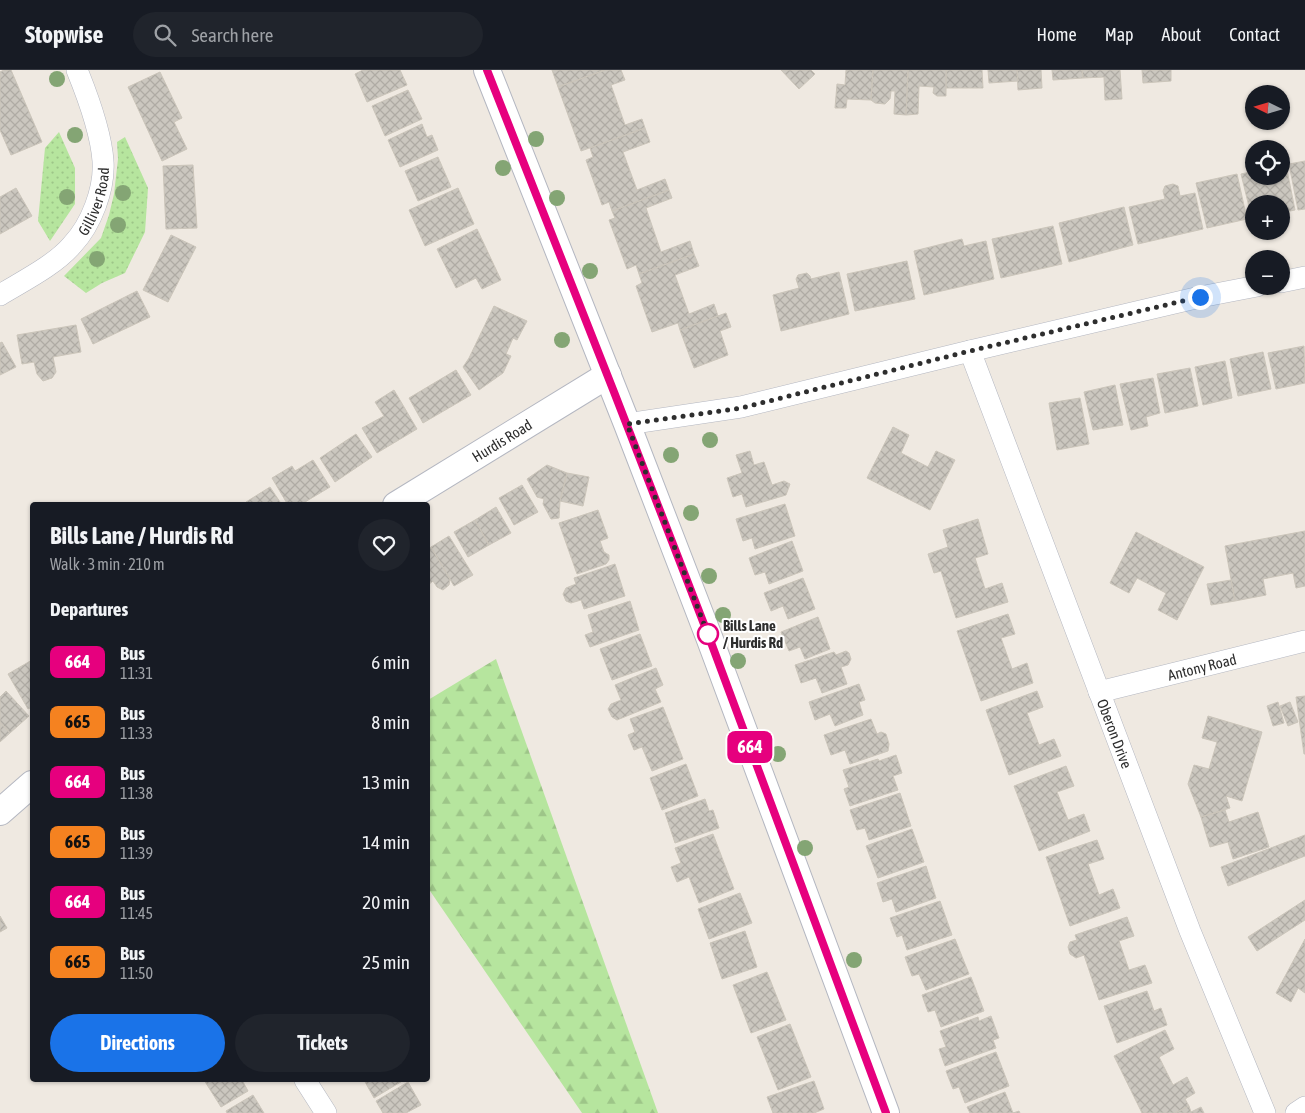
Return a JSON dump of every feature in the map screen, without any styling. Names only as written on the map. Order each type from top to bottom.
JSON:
[{"type":"street","name":"Gilliver Road","points":[[0,295],[56,260],[72,245],[89,221],[100,193],[103,162],[96,126],[77,70]]},
{"type":"street","points":[[487,70],[709,637],[886,1113]]},
{"type":"street","points":[[1290,280],[1305,277]]},
{"type":"street","points":[[627,424],[741,408],[970,351],[1200,297],[1245,288]]},
{"type":"street","name":"Oberon Drive","points":[[970,351],[1190,931],[1265,1113]]},
{"type":"street","name":"Hurdis Road","points":[[401,502],[608,375]]},
{"type":"street","name":"Antony Road","points":[[1099,692],[1305,641]]},
{"type":"street","points":[[0,812],[30,786]]},
{"type":"street","points":[[306,1082],[326,1113]]},
{"type":"street","points":[[1296,1113],[1305,1107]]},
{"type":"green space","points":[[59,132],[75,168],[75,204],[50,241],[38,221],[45,148]]},
{"type":"green space","points":[[125,137],[148,188],[145,232],[125,273],[102,283],[86,293],[64,276],[101,238],[114,194],[118,159],[117,142]]},
{"type":"green space","points":[[496,659],[658,1113],[582,1113],[430,891],[430,699]]},
{"type":"building","points":[[11,70],[42,142],[11,155],[0,130],[0,72]]},
{"type":"building","points":[[363,70],[400,70],[407,85],[367,102],[355,74]]},
{"type":"building","points":[[552,70],[605,70],[558,87]]},
{"type":"building","points":[[605,70],[621,70],[625,80],[611,85],[625,125],[642,119],[645,128],[581,151],[558,87]]},
{"type":"building","points":[[781,70],[811,70],[815,74],[799,89]]},
{"type":"building","points":[[846,70],[873,70],[871,100],[847,99],[846,108],[835,108],[837,84],[845,85]]},
{"type":"building","points":[[873,70],[908,70],[906,115],[894,114],[895,91],[891,91],[890,99],[885,104],[875,103],[871,100]]},
{"type":"building","points":[[908,70],[946,70],[946,96],[937,96],[933,93],[934,87],[919,86],[918,114],[906,115]]},
{"type":"building","points":[[946,70],[982,70],[983,88],[946,88]]},
{"type":"building","points":[[988,70],[1017,70],[1018,81],[989,83]]},
{"type":"building","points":[[1017,70],[1041,70],[1042,88],[1018,90]]},
{"type":"building","points":[[1052,70],[1082,70],[1083,78],[1053,80]]},
{"type":"building","points":[[1082,70],[1120,70],[1122,99],[1105,100],[1104,77],[1083,78]]},
{"type":"building","points":[[1142,70],[1171,70],[1171,81],[1143,83]]},
{"type":"building","points":[[160,72],[182,118],[174,122],[187,149],[162,161],[128,87]]},
{"type":"building","points":[[408,90],[422,119],[385,136],[372,106]]},
{"type":"building","points":[[422,124],[427,137],[432,135],[438,150],[400,167],[388,140]]},
{"type":"building","points":[[645,128],[650,142],[623,152],[637,190],[665,179],[669,190],[612,211],[609,202],[602,205],[586,160],[593,157],[590,148]]},
{"type":"building","points":[[438,157],[451,187],[418,201],[405,171]]},
{"type":"building","points":[[1305,161],[1305,209],[1298,210],[1290,164]]},
{"type":"building","points":[[193,165],[197,228],[166,229],[163,166]]},
{"type":"building","points":[[1245,173],[1245,185],[1290,185],[1295,210],[1290,211],[1290,195],[1246,195],[1241,174]]},
{"type":"building","points":[[1237,174],[1245,210],[1245,219],[1207,228],[1196,183]]},
{"type":"building","points":[[1173,184],[1178,186],[1180,196],[1195,193],[1203,229],[1138,244],[1129,207],[1165,199],[1163,191],[1165,186]]},
{"type":"building","points":[[16,188],[32,216],[0,234],[0,197]]},
{"type":"building","points":[[458,188],[474,224],[425,246],[409,210]]},
{"type":"building","points":[[669,190],[672,198],[646,208],[661,252],[690,241],[694,254],[639,274],[636,265],[627,269],[609,220],[615,218],[612,211]]},
{"type":"building","points":[[1124,207],[1133,245],[1069,262],[1059,223]]},
{"type":"building","points":[[1053,226],[1062,264],[1001,278],[992,239]]},
{"type":"building","points":[[477,229],[501,280],[482,289],[476,278],[456,288],[437,249]]},
{"type":"building","points":[[171,235],[196,247],[168,302],[143,290]]},
{"type":"building","points":[[962,239],[964,246],[986,241],[994,279],[924,295],[914,251]]},
{"type":"building","points":[[694,254],[699,266],[675,275],[689,314],[714,304],[718,316],[680,330],[678,323],[652,332],[636,286],[642,283],[639,274]]},
{"type":"building","points":[[907,261],[915,299],[855,311],[847,274]]},
{"type":"building","points":[[839,272],[849,314],[781,331],[773,295],[799,288],[796,279],[798,275],[807,273],[811,279]]},
{"type":"building","points":[[137,291],[150,317],[93,344],[81,319]]},
{"type":"building","points":[[494,306],[527,321],[517,340],[513,338],[506,354],[511,356],[503,373],[479,390],[463,367]]},
{"type":"building","points":[[726,313],[731,327],[720,331],[728,355],[694,368],[680,330]]},
{"type":"building","points":[[76,325],[81,352],[53,357],[56,372],[52,378],[43,381],[37,374],[34,362],[22,364],[17,335]]},
{"type":"building","points":[[2,342],[16,367],[0,375],[0,343]]},
{"type":"building","points":[[1304,346],[1305,383],[1276,389],[1268,353]]},
{"type":"building","points":[[1263,352],[1271,389],[1238,396],[1230,359]]},
{"type":"building","points":[[1225,361],[1232,398],[1203,405],[1195,367]]},
{"type":"building","points":[[1190,368],[1198,406],[1165,413],[1157,374]]},
{"type":"building","points":[[456,370],[471,395],[423,423],[409,398]]},
{"type":"building","points":[[1153,378],[1160,413],[1146,417],[1148,426],[1131,430],[1120,384]]},
{"type":"building","points":[[1115,385],[1123,425],[1093,430],[1084,392]]},
{"type":"building","points":[[394,390],[417,429],[377,453],[362,428],[384,416],[375,402]]},
{"type":"building","points":[[1080,398],[1089,444],[1057,450],[1049,403]]},
{"type":"building","points":[[893,427],[909,435],[901,453],[928,467],[936,451],[955,460],[930,510],[867,478]]},
{"type":"building","points":[[356,434],[372,457],[335,482],[320,458]]},
{"type":"building","points":[[750,451],[754,465],[764,462],[772,485],[784,481],[790,484],[786,495],[746,507],[742,494],[733,497],[727,478],[742,473],[736,455]]},
{"type":"building","points":[[313,460],[330,487],[305,502],[286,502],[272,478],[292,466],[295,471]]},
{"type":"building","points":[[547,465],[567,473],[560,501],[559,518],[551,519],[543,504],[544,499],[537,497],[527,479]]},
{"type":"building","points":[[567,473],[589,477],[583,506],[560,501]]},
{"type":"building","points":[[522,485],[538,512],[514,525],[499,498]]},
{"type":"building","points":[[270,487],[280,502],[246,502]]},
{"type":"building","points":[[785,504],[795,536],[755,549],[752,538],[743,541],[736,519]]},
{"type":"building","points":[[496,507],[511,533],[489,545],[475,520]]},
{"type":"building","points":[[598,510],[608,538],[600,541],[604,552],[609,555],[609,560],[606,564],[577,574],[559,523]]},
{"type":"building","points":[[978,519],[988,554],[975,558],[985,589],[1002,583],[1008,602],[956,618],[941,571],[934,573],[928,554],[948,547],[943,530]]},
{"type":"building","points":[[475,520],[489,545],[468,557],[454,532]]},
{"type":"building","points":[[1305,531],[1305,586],[1296,588],[1293,573],[1263,579],[1266,595],[1235,601],[1225,546]]},
{"type":"building","points":[[1136,532],[1204,567],[1177,620],[1158,610],[1166,593],[1137,578],[1129,593],[1110,583]]},
{"type":"building","points":[[449,536],[473,575],[454,586],[431,547]]},
{"type":"building","points":[[792,541],[803,571],[769,584],[765,572],[755,575],[749,558]]},
{"type":"building","points":[[430,548],[450,579],[449,585],[443,590],[437,587],[433,581],[430,583]]},
{"type":"building","points":[[615,564],[625,596],[584,609],[581,600],[571,603],[566,601],[563,594],[566,588],[576,584],[574,578]]},
{"type":"building","points":[[803,578],[815,609],[788,619],[783,606],[771,611],[764,593]]},
{"type":"building","points":[[1231,580],[1235,601],[1211,605],[1207,584]]},
{"type":"building","points":[[630,601],[639,630],[590,647],[585,635],[593,632],[588,615]]},
{"type":"building","points":[[1008,614],[1015,634],[1001,638],[1012,669],[1027,663],[1033,683],[981,701],[957,631]]},
{"type":"building","points":[[818,617],[830,649],[805,659],[800,647],[789,651],[781,632]]},
{"type":"building","points":[[640,634],[652,666],[612,680],[600,649]]},
{"type":"building","points":[[846,651],[851,659],[848,665],[841,667],[847,684],[822,693],[816,678],[801,683],[795,665],[834,652],[836,655]]},
{"type":"building","points":[[30,661],[30,708],[28,709],[8,674]]},
{"type":"building","points":[[656,668],[663,685],[655,689],[661,702],[617,720],[612,717],[608,709],[611,704],[621,700],[615,685]]},
{"type":"building","points":[[859,684],[865,700],[859,702],[863,715],[835,726],[830,714],[815,720],[809,702]]},
{"type":"building","points":[[6,691],[29,716],[10,733],[0,722],[0,697]]},
{"type":"building","points":[[1037,691],[1043,707],[1027,713],[1039,745],[1054,739],[1061,756],[1009,775],[986,710]]},
{"type":"building","points":[[1305,696],[1305,754],[1304,754],[1296,697]]},
{"type":"building","points":[[1278,702],[1284,723],[1273,726],[1267,706]]},
{"type":"building","points":[[1290,702],[1298,722],[1288,726],[1280,706]]},
{"type":"building","points":[[663,707],[683,759],[652,771],[642,747],[634,750],[628,735],[635,732],[630,719]]},
{"type":"building","points":[[1208,716],[1262,732],[1242,801],[1226,796],[1230,808],[1201,817],[1188,784],[1194,765],[1209,769],[1217,742],[1202,738]]},
{"type":"building","points":[[871,719],[877,734],[881,732],[886,734],[889,744],[888,751],[850,764],[845,750],[831,755],[824,735]]},
{"type":"building","points":[[0,722],[10,733],[0,742]]},
{"type":"building","points":[[896,755],[902,773],[893,776],[898,790],[850,806],[844,789],[849,787],[843,770]]},
{"type":"building","points":[[686,764],[698,796],[662,810],[650,778]]},
{"type":"building","points":[[1066,766],[1074,786],[1057,792],[1068,820],[1084,814],[1090,831],[1039,851],[1014,786]]},
{"type":"building","points":[[900,793],[911,826],[869,840],[865,828],[857,830],[850,810]]},
{"type":"building","points":[[705,799],[709,811],[713,810],[719,828],[675,843],[665,813]]},
{"type":"building","points":[[1225,810],[1229,822],[1258,812],[1269,847],[1233,859],[1228,842],[1210,847],[1201,817]]},
{"type":"building","points":[[912,829],[924,862],[878,878],[866,846]]},
{"type":"building","points":[[713,834],[734,889],[699,903],[689,877],[677,882],[671,867],[681,863],[675,848]]},
{"type":"building","points":[[1305,835],[1305,856],[1228,886],[1221,867]]},
{"type":"building","points":[[1097,840],[1104,859],[1088,864],[1099,895],[1113,889],[1120,908],[1070,926],[1046,857]]},
{"type":"building","points":[[926,866],[936,898],[896,912],[892,899],[883,902],[877,883]]},
{"type":"building","points":[[740,893],[752,923],[709,939],[698,909]]},
{"type":"building","points":[[1305,900],[1305,920],[1257,951],[1248,937]]},
{"type":"building","points":[[940,901],[952,935],[907,950],[902,935],[897,937],[890,918]]},
{"type":"building","points":[[0,916],[7,928],[0,932]]},
{"type":"building","points":[[1127,917],[1134,936],[1119,941],[1129,970],[1145,965],[1152,983],[1099,1000],[1084,955],[1076,958],[1070,954],[1068,947],[1070,942],[1077,940],[1075,935]]},
{"type":"building","points":[[745,931],[757,967],[722,979],[710,943]]},
{"type":"building","points":[[955,939],[969,974],[926,990],[919,974],[912,976],[905,957]]},
{"type":"building","points":[[1305,939],[1305,993],[1298,988],[1291,1002],[1276,993]]},
{"type":"building","points":[[767,972],[786,1020],[751,1033],[733,985]]},
{"type":"building","points":[[971,977],[984,1011],[941,1027],[935,1010],[928,1012],[922,995]]},
{"type":"building","points":[[1147,991],[1154,1011],[1161,1008],[1167,1025],[1117,1043],[1104,1006]]},
{"type":"building","points":[[991,1016],[999,1038],[993,1040],[996,1048],[945,1066],[939,1049],[946,1047],[940,1031],[978,1017],[979,1021]]},
{"type":"building","points":[[790,1024],[811,1077],[778,1090],[757,1037]]},
{"type":"building","points":[[1165,1030],[1174,1049],[1159,1057],[1173,1085],[1187,1077],[1195,1093],[1185,1099],[1189,1106],[1175,1113],[1142,1113],[1114,1056]]},
{"type":"building","points":[[996,1052],[1009,1086],[965,1103],[959,1087],[953,1089],[946,1071]]},
{"type":"building","points":[[814,1081],[824,1109],[814,1113],[773,1113],[767,1097]]},
{"type":"building","points":[[205,1082],[243,1082],[248,1091],[221,1107]]},
{"type":"building","points":[[365,1082],[401,1082],[374,1098]]},
{"type":"building","points":[[408,1082],[421,1105],[406,1113],[383,1113],[376,1101]]},
{"type":"building","points":[[1005,1092],[1013,1113],[970,1113],[967,1107]]},
{"type":"building","points":[[253,1095],[264,1113],[227,1113],[226,1111]]},
{"type":"building","points":[[1189,1106],[1191,1112],[1201,1107],[1204,1113],[1175,1113]]},
{"type":"bus line","name":"664","points":[[487,70],[709,637],[886,1113]]},
{"type":"place","name":"Bills Lane / Hurdis Rd","points":[[708,634]]},
{"type":"route","points":[[708,634],[709,637],[627,424],[741,408],[970,351],[1200,297]]}]
